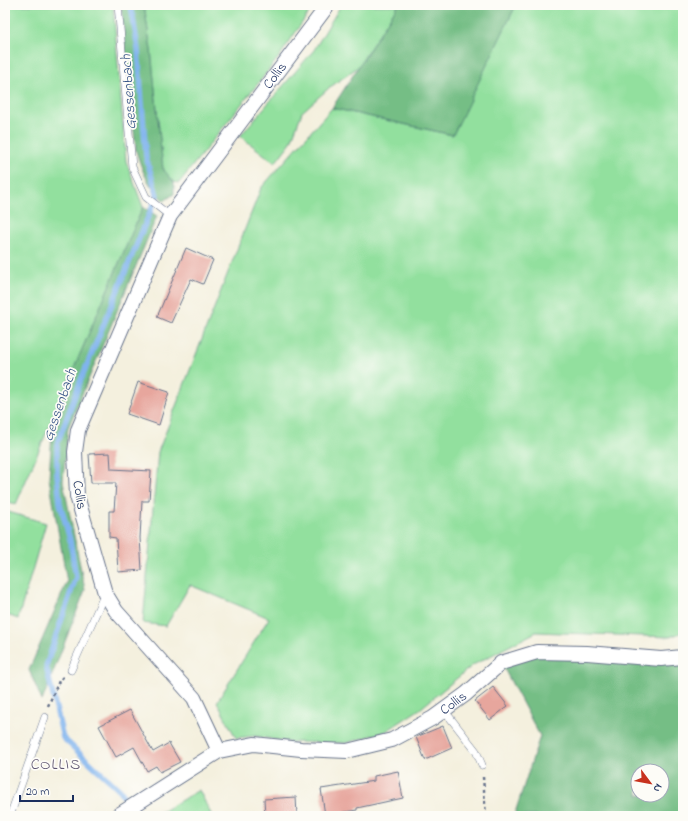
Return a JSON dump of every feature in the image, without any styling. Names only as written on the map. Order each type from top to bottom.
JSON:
[{"type":"street","name":"Collis","points":[[219,751],[194,698],[116,611],[105,593],[77,496],[75,452],[78,430],[165,213],[222,145],[328,5]]},
{"type":"street","name":"Collis","points":[[117,816],[219,751],[254,744],[301,749],[347,751],[392,740],[444,710],[466,694],[501,663],[537,652],[588,653],[661,659],[683,657]]},
{"type":"lane","points":[[118,5],[132,168],[146,196],[165,213]]},
{"type":"lane","points":[[71,670],[105,593]]},
{"type":"lane","points":[[444,710],[476,750],[482,765]]},
{"type":"lane","points":[[10,816],[45,717]]},
{"type":"path","points":[[48,708],[59,681]]},
{"type":"path","points":[[482,765],[486,816]]},
{"type":"green space","points":[[5,5],[113,5],[126,161],[143,207],[16,504],[5,501]]},
{"type":"green space","points":[[121,5],[144,5],[151,50],[163,169],[174,182],[174,194],[164,201],[153,189],[146,178],[136,151]]},
{"type":"green space","points":[[144,5],[314,5],[279,57],[179,183],[174,182],[163,170],[151,50]]},
{"type":"green space","points":[[341,5],[398,5],[358,67],[329,88],[302,112],[291,142],[275,163],[240,136],[314,50]]},
{"type":"green space","points":[[398,5],[516,5],[453,135],[332,108]]},
{"type":"green space","points":[[516,5],[683,5],[683,632],[670,637],[536,632],[473,665],[420,709],[385,732],[346,743],[287,742],[255,736],[236,738],[217,702],[269,618],[190,585],[166,626],[143,623],[158,452],[261,188],[332,108],[452,135]]},
{"type":"green space","points":[[143,207],[157,216],[68,428],[63,481],[85,590],[42,701],[29,670],[67,582],[49,478],[53,417]]},
{"type":"green space","points":[[5,511],[46,523],[18,619],[5,614]]},
{"type":"green space","points":[[544,652],[683,657],[683,816],[514,816],[540,736],[501,663]]},
{"type":"green space","points":[[199,790],[212,816],[154,816]]},
{"type":"building","points":[[186,248],[213,260],[203,284],[191,279],[171,323],[157,317]]},
{"type":"building","points":[[138,382],[169,392],[159,425],[127,414]]},
{"type":"building","points":[[110,453],[111,469],[151,471],[149,501],[142,501],[140,538],[142,570],[118,572],[116,538],[109,537],[109,511],[114,511],[116,483],[91,483],[89,454]]},
{"type":"building","points":[[493,687],[508,706],[490,720],[475,701]]},
{"type":"building","points":[[130,710],[153,752],[169,743],[180,762],[160,772],[156,766],[147,771],[134,747],[116,757],[99,726]]},
{"type":"building","points":[[443,726],[452,748],[425,760],[416,737]]},
{"type":"building","points":[[398,771],[403,798],[357,808],[357,810],[325,815],[321,789],[374,781],[374,776]]},
{"type":"building","points":[[296,797],[297,816],[265,816],[264,799]]},
{"type":"waterway","name":"Gessenbach","points":[[131,5],[138,49],[146,157],[157,195],[82,377],[57,444],[57,474],[60,503],[70,540],[76,577],[46,666],[63,738],[121,791],[134,816]]},
{"type":"district","name":"COLLIS","points":[[56,765]]}]
